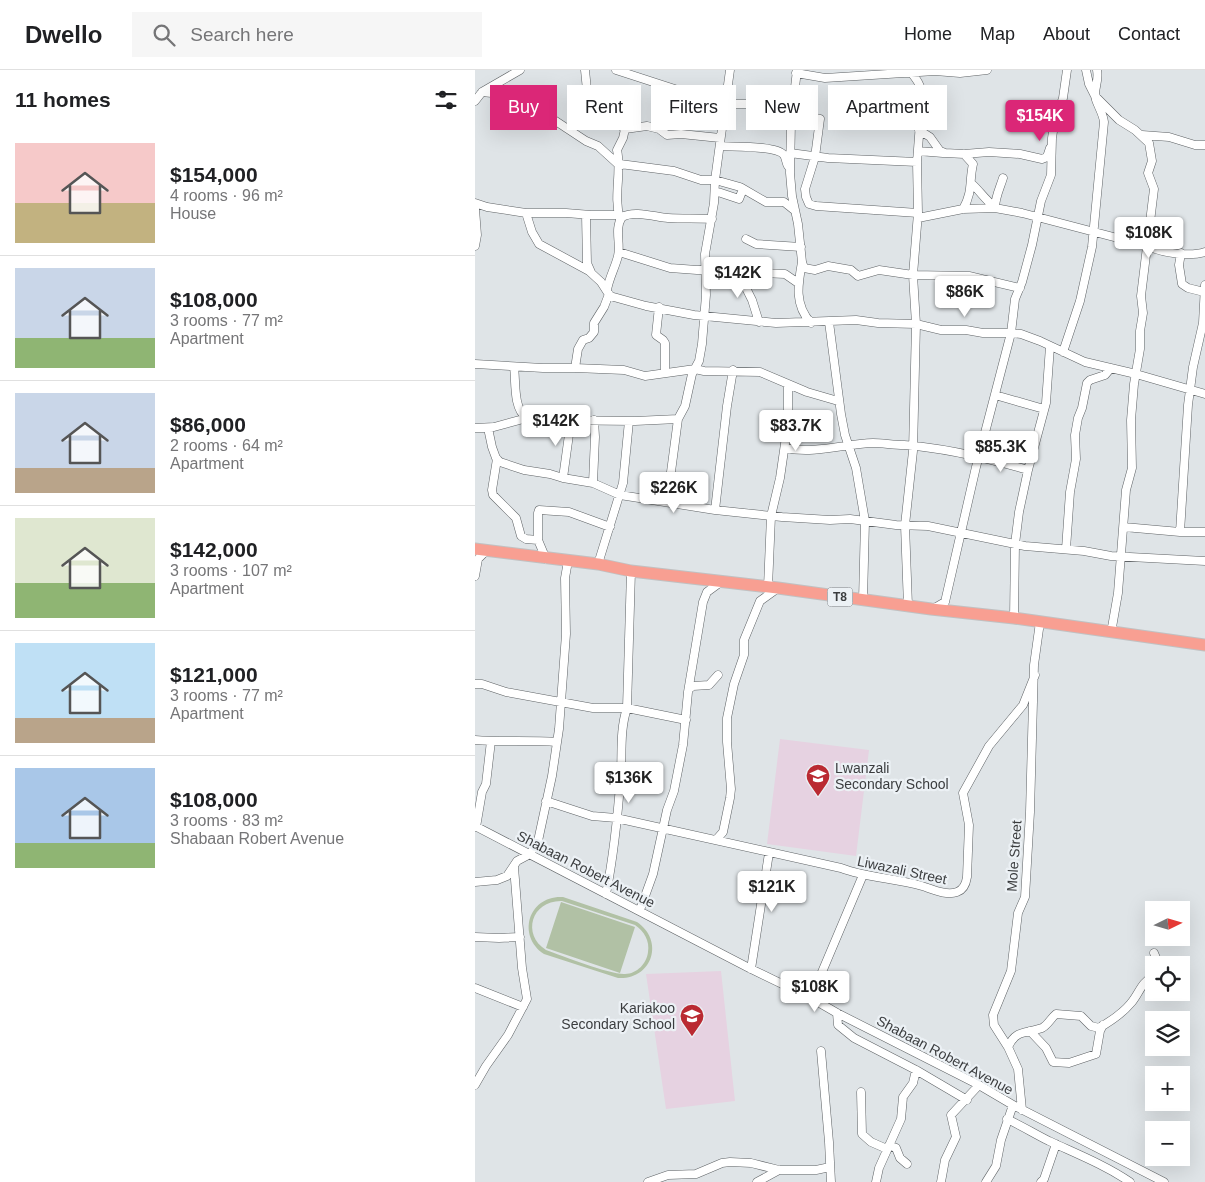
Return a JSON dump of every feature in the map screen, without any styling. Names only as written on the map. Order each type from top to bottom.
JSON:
[{"type":"highway","name":"T8","points":[[478,554],[598,564],[631,570],[1014,618],[1205,645]]},
{"type":"street","points":[[585,70],[585,85]]},
{"type":"street","points":[[616,70],[663,85]]},
{"type":"street","points":[[728,85],[730,70]]},
{"type":"street","points":[[795,85],[797,71],[825,78],[910,71],[959,73],[987,70]]},
{"type":"street","points":[[918,151],[964,154],[989,152],[1025,154],[1042,159],[1047,157],[1054,125],[1063,98],[1067,70]]},
{"type":"street","points":[[1063,352],[1082,294],[1092,247],[1104,122],[1101,109],[1089,84],[1086,70]]},
{"type":"street","points":[[1095,96],[1098,80],[1097,70]]},
{"type":"street","points":[[475,101],[482,92],[516,71]]},
{"type":"street","points":[[910,71],[916,77],[919,85]]},
{"type":"street","points":[[482,92],[511,95],[598,146],[620,165],[669,170],[687,174],[701,180],[715,180],[743,189],[766,202],[785,202],[794,210]]},
{"type":"street","points":[[1095,96],[1119,120],[1146,139],[1150,146],[1152,163],[1149,175],[1154,189],[1141,296],[1143,313],[1131,424],[1133,468],[1126,490],[1124,527],[1111,633]]},
{"type":"street","points":[[818,118],[820,119],[815,157],[805,194],[807,202],[811,205],[918,216],[963,209],[995,207],[1148,246],[1160,251],[1181,253],[1205,252]]},
{"type":"street","points":[[641,127],[647,126],[659,129],[667,135],[681,134],[781,152],[785,156],[790,170]]},
{"type":"street","points":[[575,368],[578,348],[583,340],[589,338],[594,332],[594,323],[604,307],[619,252],[618,228],[620,217],[617,206],[620,165],[617,148],[623,138],[625,130]]},
{"type":"street","points":[[667,502],[678,419],[685,406],[700,356],[706,295],[705,254],[715,191],[722,130]]},
{"type":"street","points":[[791,130],[790,170],[802,262],[798,282],[800,305],[802,313],[811,323]]},
{"type":"street","points":[[908,606],[905,525],[913,446],[916,324],[913,276],[918,216],[917,162],[919,130],[930,137],[943,153]]},
{"type":"street","points":[[1141,135],[1169,138],[1195,145],[1205,145]]},
{"type":"street","points":[[931,609],[942,606],[945,602],[979,457],[1011,333],[1015,299],[1032,246],[1045,189],[1051,175],[1052,138]]},
{"type":"street","points":[[790,153],[815,157],[917,162]]},
{"type":"street","points":[[963,209],[972,184],[972,163],[964,154]]},
{"type":"street","points":[[995,207],[996,196],[1000,190],[1003,178]]},
{"type":"street","points":[[972,184],[985,200],[995,207]]},
{"type":"street","points":[[715,191],[739,199],[743,189]]},
{"type":"street","points":[[475,203],[487,207],[526,213],[566,213],[620,217],[630,214],[711,219]]},
{"type":"street","points":[[475,209],[477,235],[475,246]]},
{"type":"street","points":[[526,213],[532,232],[539,244],[573,261],[592,274],[613,298],[704,316],[759,322],[787,324],[856,320],[878,323],[916,324],[941,330],[1011,333],[1030,336],[1085,362],[1205,394]]},
{"type":"street","points":[[586,215],[587,263],[592,274]]},
{"type":"street","points":[[746,239],[756,244],[801,247]]},
{"type":"street","points":[[619,252],[670,268],[704,270],[740,268],[762,273],[785,274],[798,282]]},
{"type":"street","points":[[1181,253],[1179,265],[1182,284],[1189,288],[1205,289],[1203,323],[1190,390],[1181,532]]},
{"type":"street","points":[[802,262],[806,269],[815,270],[828,266],[851,270],[858,276],[879,270],[913,276],[969,276],[1020,288]]},
{"type":"street","points":[[740,268],[759,322]]},
{"type":"street","points":[[659,308],[655,335],[663,340],[665,344],[665,373]]},
{"type":"street","points":[[829,322],[838,401],[857,473],[865,521],[863,600]]},
{"type":"street","points":[[1014,618],[1015,544],[1019,512],[1027,470],[1047,399],[1050,346]]},
{"type":"street","points":[[475,364],[624,370],[645,376],[695,369],[704,371],[733,370],[760,372],[787,385],[838,401]]},
{"type":"street","points":[[513,367],[517,403],[519,410],[527,418]]},
{"type":"street","points":[[1066,549],[1070,492],[1076,459],[1075,436],[1077,418],[1082,408],[1087,383],[1090,380],[1098,379],[1105,375],[1110,369]]},
{"type":"street","points":[[715,510],[733,370]]},
{"type":"street","points":[[716,840],[723,832],[730,798],[727,718],[734,684],[743,655],[744,640],[760,601],[773,588],[771,516],[789,418],[787,385]]},
{"type":"street","points":[[995,395],[1044,409]]},
{"type":"street","points":[[475,428],[488,428],[527,418],[542,420],[629,421],[678,419]]},
{"type":"street","points":[[563,478],[571,420]]},
{"type":"street","points":[[593,483],[594,420]]},
{"type":"street","points":[[598,564],[625,470],[629,421]]},
{"type":"street","points":[[488,428],[497,460],[492,490],[493,495],[516,518],[521,536],[526,539],[538,540]]},
{"type":"street","points":[[785,448],[815,449],[875,443],[913,446],[979,457],[1007,463],[1027,470]]},
{"type":"street","points":[[497,460],[518,469],[593,483],[619,495],[715,510],[771,516],[830,520],[850,519],[928,526],[1015,544],[1120,556],[1205,561]]},
{"type":"street","points":[[546,559],[538,540],[537,513],[539,510],[569,512],[610,527]]},
{"type":"street","points":[[1124,527],[1205,532]]},
{"type":"street","points":[[475,576],[478,554]]},
{"type":"street","points":[[497,880],[507,876],[518,859],[531,854],[538,841],[557,742],[566,622],[565,578],[568,561]]},
{"type":"street","points":[[606,894],[613,858],[621,774],[623,722],[627,708],[631,570]]},
{"type":"street","points":[[640,910],[653,874],[673,791],[705,594],[722,581]]},
{"type":"street","name":"Mole Street","points":[[1022,1110],[1018,1069],[1008,1047],[996,1028],[993,1015],[1011,971],[1018,913],[1025,897],[1030,812],[1034,665],[1040,622]]},
{"type":"street","points":[[689,689],[693,686],[709,685],[718,675]]},
{"type":"street","name":"Liwazali Street","points":[[546,801],[592,816],[616,818],[841,868],[863,875],[954,893],[962,890],[967,880],[969,828],[963,793],[989,746],[1023,705],[1035,675]]},
{"type":"street","points":[[475,684],[561,702],[597,708],[627,708],[686,720]]},
{"type":"street","points":[[475,740],[557,742]]},
{"type":"street","points":[[475,827],[482,792],[486,784],[491,741]]},
{"type":"street","name":"Shabaan Robert Avenue","points":[[475,827],[811,998],[837,1014],[979,1085],[1022,1110],[1164,1182]]},
{"type":"street","points":[[751,969],[769,853]]},
{"type":"street","points":[[475,1085],[508,1036],[527,999],[522,968],[514,867]]},
{"type":"street","points":[[811,998],[863,875]]},
{"type":"street","points":[[475,882],[515,880]]},
{"type":"street","points":[[475,937],[520,937]]},
{"type":"street","points":[[1008,1047],[1015,1037],[1043,1027],[1054,1015],[1058,1014],[1081,1016],[1095,1028],[1103,1026],[1133,1002],[1141,985],[1145,982]]},
{"type":"street","points":[[475,988],[523,1007]]},
{"type":"street","points":[[837,1014],[839,1025],[854,1038],[916,1070],[967,1100]]},
{"type":"street","points":[[1030,1031],[1046,1048],[1053,1062],[1069,1063],[1095,1054],[1100,1031],[1103,1026]]},
{"type":"street","points":[[821,1051],[831,1182]]},
{"type":"street","points":[[876,1182],[879,1168],[901,1120],[903,1097],[913,1083],[916,1070]]},
{"type":"street","points":[[941,1182],[945,1160],[956,1137],[951,1115],[979,1085]]},
{"type":"street","points":[[861,1092],[862,1134],[871,1142],[896,1148],[900,1158],[907,1164]]},
{"type":"street","points":[[986,1182],[996,1166],[1001,1140],[1013,1105]]},
{"type":"street","points":[[1007,1120],[1028,1128],[1056,1144],[1093,1160],[1131,1182]]},
{"type":"street","points":[[1041,1182],[1044,1179],[1056,1144]]},
{"type":"street","points":[[648,1182],[668,1175],[695,1174],[722,1163],[730,1162],[751,1163],[779,1170],[816,1170],[830,1167]]},
{"type":"street","points":[[757,1182],[779,1170]]},
{"type":"shaded area","name":"Lwanzali Secondary School","points":[[780,739],[869,750],[856,856],[767,844]]},
{"type":"shaded area","name":"Kariakoo Secondary School","points":[[721,971],[735,1101],[666,1109],[646,974]]},
{"type":"green space","points":[[563,897],[637,922],[646,930],[651,939],[651,958],[646,966],[639,973],[630,977],[618,978],[544,954],[535,946],[530,937],[530,918],[542,902],[551,898]],"holes":[[[562,901],[635,925],[644,933],[648,948],[643,964],[629,974],[618,974],[546,950],[538,943],[532,927],[533,919],[543,906],[552,902]]]},
{"type":"green space","points":[[561,902],[635,927],[620,973],[546,948]]},
{"type":"place","name":"Lwanzali Secondary School","points":[[818,797]]},
{"type":"place","name":"Kariakoo Secondary School","points":[[692,1037]]}]
